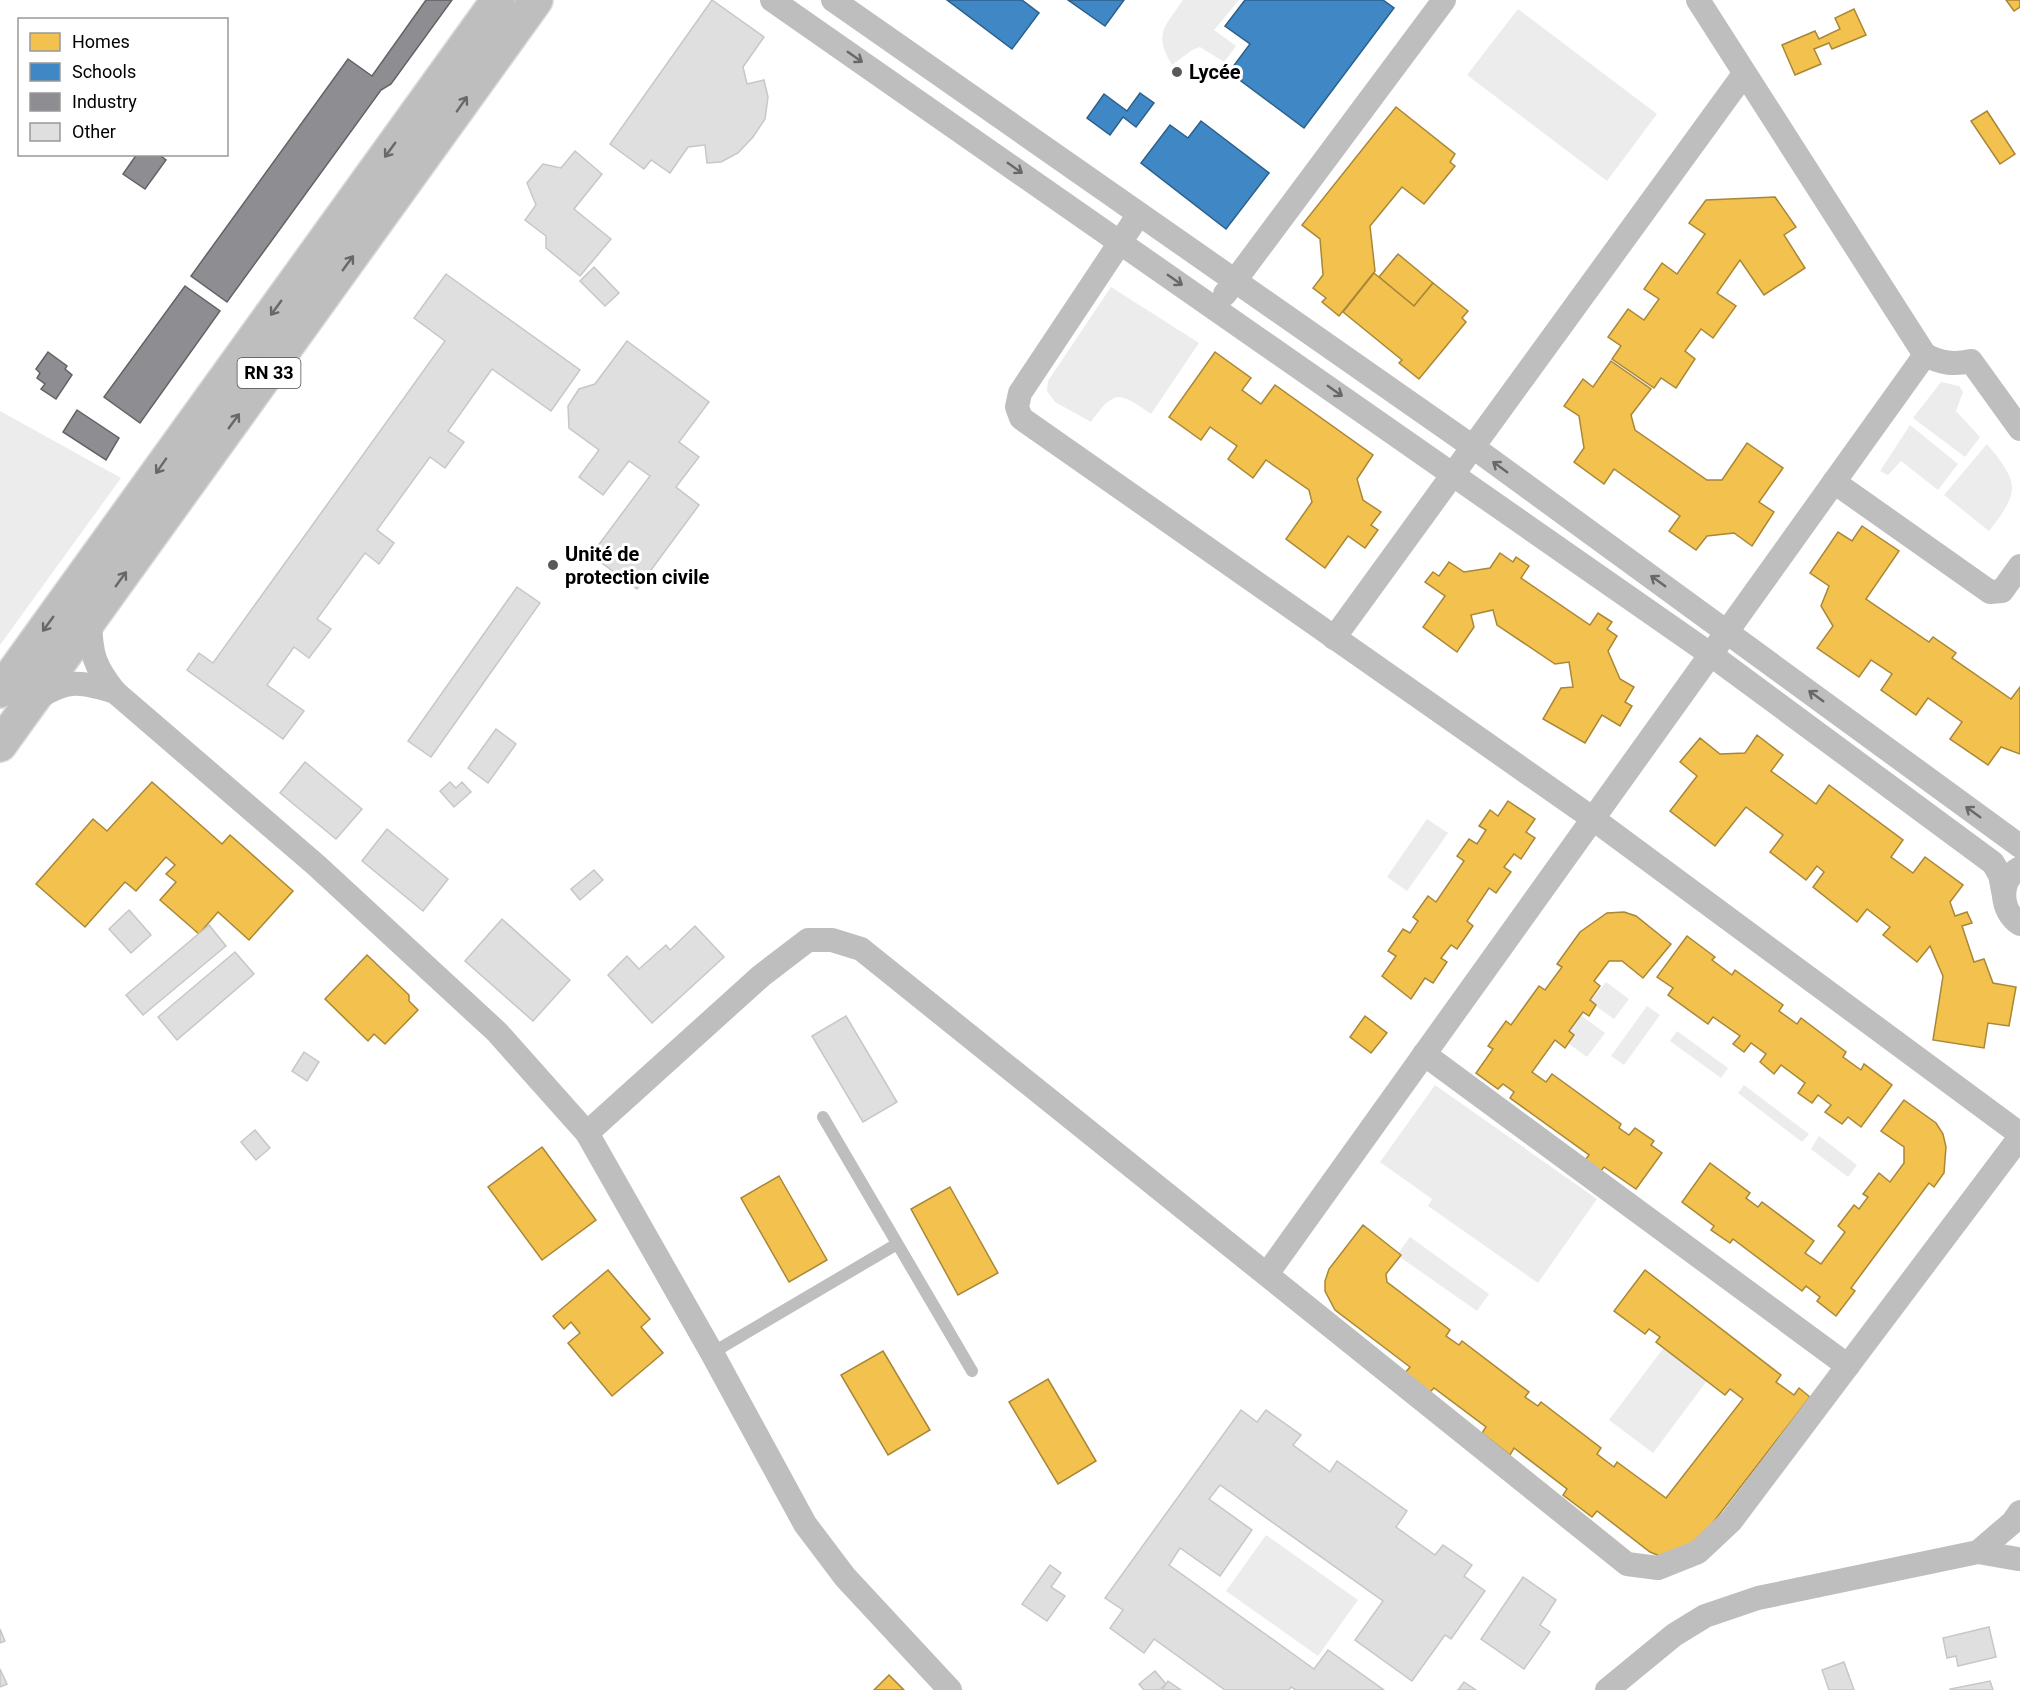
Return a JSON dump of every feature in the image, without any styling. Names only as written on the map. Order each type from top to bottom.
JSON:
[{"type":"highway","name":"RN 33","points":[[0,692],[498,0]]},
{"type":"highway","name":"RN 33","points":[[0,745],[536,0]]},
{"type":"street","points":[[772,0],[1710,654],[1993,863],[2000,876],[2009,914],[2019,924]]},
{"type":"street","points":[[1216,308],[1444,0]]},
{"type":"street","points":[[1698,0],[1925,355],[1940,362],[1958,364],[1971,361],[2020,429]]},
{"type":"street","points":[[818,30],[836,1],[1234,282],[1473,447],[1727,630],[2020,846]]},
{"type":"street","points":[[1334,638],[1744,74]]},
{"type":"street","points":[[587,1133],[784,957],[808,940],[832,940],[861,949],[1627,1564],[1658,1568],[1698,1552],[1731,1521],[2020,1136],[1592,818],[1021,418],[1017,407],[1020,393],[1139,214]]},
{"type":"street","points":[[1267,1274],[1925,355]]},
{"type":"street","points":[[1834,482],[1990,592],[2002,591],[2020,566]]},
{"type":"street","points":[[90,621],[91,654],[100,674],[115,692],[316,865],[497,1032],[587,1133],[712,1353],[805,1524],[845,1576],[950,1690]]},
{"type":"street","points":[[32,702],[54,687],[70,683],[87,683],[115,692]]},
{"type":"street","points":[[2004,896],[2009,878],[2020,868]]},
{"type":"street","points":[[1424,1054],[1848,1366]]},
{"type":"street","points":[[1978,1552],[2018,1516]]},
{"type":"street","points":[[2018,1516],[2009,1540],[2019,1560]]},
{"type":"street","points":[[1607,1690],[1674,1635],[1705,1616],[1758,1598],[1978,1552],[2019,1560]]},
{"type":"lane","points":[[823,1117],[972,1371]]},
{"type":"lane","points":[[712,1353],[897,1244]]},
{"type":"shaded area","points":[[1183,0],[1239,0],[1214,30],[1236,46],[1224,62],[1200,47],[1192,50],[1172,65],[1166,54],[1162,37],[1167,24]]},
{"type":"shaded area","points":[[1518,9],[1657,114],[1607,181],[1467,75]]},
{"type":"shaded area","points":[[1111,287],[1199,343],[1151,414],[1125,398],[1118,397],[1106,403],[1091,422],[1055,402],[1047,391],[1048,381]]},
{"type":"shaded area","points":[[1941,382],[1959,386],[1963,392],[1956,411],[1980,437],[1965,457],[1913,418]]},
{"type":"shaded area","points":[[0,411],[121,478],[0,645]]},
{"type":"shaded area","points":[[1910,425],[1958,464],[1938,490],[1901,461],[1888,475],[1880,471]]},
{"type":"shaded area","points":[[1987,444],[2006,469],[2012,488],[2006,506],[1989,531],[1944,495]]},
{"type":"shaded area","points":[[1427,819],[1448,833],[1407,891],[1387,877]]},
{"type":"shaded area","points":[[1606,982],[1629,999],[1614,1019],[1590,1002]]},
{"type":"shaded area","points":[[1647,1006],[1660,1015],[1624,1065],[1611,1056]]},
{"type":"shaded area","points":[[1579,1014],[1605,1033],[1587,1057],[1561,1038]]},
{"type":"shaded area","points":[[1677,1031],[1728,1068],[1721,1078],[1670,1041]]},
{"type":"shaded area","points":[[1435,1085],[1597,1199],[1538,1283],[1428,1206],[1432,1199],[1380,1162]]},
{"type":"shaded area","points":[[1744,1085],[1809,1134],[1802,1142],[1738,1093]]},
{"type":"shaded area","points":[[1819,1136],[1857,1165],[1848,1177],[1811,1149]]},
{"type":"shaded area","points":[[1410,1237],[1489,1294],[1477,1311],[1397,1255]]},
{"type":"shaded area","points":[[1665,1346],[1709,1378],[1653,1453],[1609,1420]]},
{"type":"shaded area","points":[[1266,1535],[1358,1600],[1318,1656],[1226,1591]]},
{"type":"building: Homes","points":[[2006,0],[2020,0],[2020,7],[2014,11]]},
{"type":"building: Homes","points":[[1854,9],[1866,35],[1832,49],[1829,43],[1814,49],[1821,64],[1795,75],[1782,45],[1815,31],[1819,39],[1840,29],[1835,18]]},
{"type":"building: Homes","points":[[1396,107],[1455,154],[1450,162],[1455,166],[1424,204],[1402,187],[1370,226],[1375,271],[1339,316],[1322,302],[1326,298],[1313,288],[1323,275],[1320,239],[1302,225]]},
{"type":"building: Homes","points":[[1987,111],[2015,154],[2000,164],[1971,121]]},
{"type":"building: Homes","points":[[1775,197],[1796,227],[1784,235],[1805,268],[1764,295],[1740,260],[1717,293],[1736,306],[1713,338],[1701,329],[1685,351],[1695,359],[1676,388],[1661,378],[1654,388],[1612,359],[1621,346],[1608,337],[1628,309],[1644,320],[1659,299],[1644,289],[1662,263],[1677,274],[1705,234],[1689,223],[1706,200]]},
{"type":"building: Homes","points":[[1398,254],[1433,283],[1414,306],[1379,277]]},
{"type":"building: Homes","points":[[1374,273],[1414,306],[1433,283],[1468,311],[1462,318],[1466,322],[1419,379],[1399,363],[1402,360],[1343,312]]},
{"type":"building: Homes","points":[[1215,352],[1251,378],[1242,390],[1261,404],[1275,385],[1373,455],[1357,479],[1363,500],[1381,512],[1371,525],[1378,530],[1365,548],[1348,536],[1325,568],[1286,539],[1312,502],[1309,490],[1266,460],[1253,478],[1228,459],[1237,446],[1210,427],[1201,440],[1169,417]]},
{"type":"building: Homes","points":[[1611,361],[1651,389],[1631,415],[1635,430],[1707,480],[1722,480],[1747,443],[1783,468],[1759,502],[1774,512],[1752,546],[1734,533],[1707,536],[1696,550],[1669,531],[1680,516],[1614,469],[1604,484],[1574,462],[1584,448],[1579,416],[1564,406],[1583,379],[1593,387]]},
{"type":"building: Homes","points":[[1862,526],[1899,551],[1866,599],[1929,642],[1933,637],[1956,653],[1952,658],[2011,699],[2020,687],[2020,754],[2001,747],[1988,765],[1950,739],[1962,722],[1928,698],[1916,715],[1881,690],[1892,674],[1871,660],[1859,677],[1817,648],[1833,626],[1821,606],[1829,586],[1810,573],[1838,532],[1852,541]]},
{"type":"building: Homes","points":[[1500,553],[1513,562],[1516,557],[1529,566],[1521,578],[1590,625],[1598,613],[1612,622],[1607,629],[1617,636],[1608,651],[1620,679],[1634,687],[1625,702],[1632,706],[1620,726],[1602,715],[1585,743],[1543,719],[1561,688],[1573,687],[1569,662],[1555,664],[1497,625],[1493,610],[1471,615],[1474,627],[1457,652],[1423,627],[1445,596],[1425,582],[1433,572],[1439,576],[1449,562],[1464,572],[1490,568]]},
{"type":"building: Homes","points":[[1757,735],[1783,755],[1771,771],[1816,804],[1829,785],[1903,840],[1891,857],[1913,873],[1925,857],[1963,885],[1950,902],[1955,916],[1967,912],[1972,923],[1962,926],[1974,962],[1984,959],[1993,983],[2016,987],[2009,1026],[1988,1023],[1984,1048],[1933,1040],[1943,976],[1930,946],[1917,962],[1883,935],[1890,927],[1867,909],[1857,922],[1813,887],[1824,872],[1817,866],[1806,880],[1770,852],[1783,835],[1746,807],[1715,846],[1670,811],[1697,776],[1680,762],[1700,738],[1720,754],[1745,753]]},
{"type":"building: Homes","points":[[152,782],[222,844],[230,835],[293,891],[249,940],[218,912],[199,934],[160,900],[176,882],[166,874],[175,865],[166,857],[136,891],[125,882],[85,927],[36,884],[93,819],[107,831]]},
{"type":"building: Homes","points":[[1508,801],[1535,819],[1526,832],[1535,838],[1521,859],[1514,854],[1504,867],[1511,872],[1496,893],[1489,888],[1467,921],[1473,926],[1457,949],[1451,945],[1441,958],[1447,962],[1433,983],[1425,978],[1411,999],[1382,976],[1396,956],[1388,951],[1403,929],[1410,933],[1418,921],[1413,917],[1428,896],[1436,902],[1464,861],[1457,856],[1469,839],[1477,844],[1486,830],[1479,826],[1490,810],[1498,816]]},
{"type":"building: Homes","points":[[1624,912],[1636,916],[1671,944],[1643,978],[1622,961],[1609,961],[1594,981],[1600,986],[1590,1000],[1596,1005],[1589,1016],[1583,1012],[1569,1031],[1574,1035],[1565,1048],[1555,1040],[1532,1072],[1546,1082],[1552,1074],[1621,1124],[1619,1128],[1629,1135],[1635,1128],[1654,1141],[1651,1145],[1662,1153],[1636,1189],[1604,1167],[1601,1171],[1585,1160],[1589,1155],[1510,1098],[1514,1092],[1503,1084],[1498,1089],[1476,1073],[1493,1049],[1488,1046],[1506,1021],[1511,1025],[1539,986],[1545,990],[1562,967],[1557,964],[1580,932],[1607,913]]},
{"type":"building: Homes","points":[[1687,936],[1715,957],[1712,960],[1732,975],[1735,970],[1783,1005],[1779,1011],[1797,1024],[1801,1018],[1846,1052],[1843,1057],[1861,1070],[1864,1064],[1892,1085],[1861,1127],[1848,1117],[1842,1124],[1825,1112],[1831,1105],[1818,1095],[1812,1103],[1798,1093],[1805,1083],[1781,1065],[1774,1074],[1760,1062],[1766,1054],[1751,1043],[1744,1052],[1733,1044],[1740,1036],[1713,1017],[1708,1024],[1668,995],[1673,988],[1657,977]]},
{"type":"building: Homes","points":[[367,955],[409,995],[409,1001],[418,1010],[385,1044],[374,1034],[368,1041],[325,999]]},
{"type":"building: Homes","points":[[1365,1016],[1387,1033],[1371,1053],[1350,1037]]},
{"type":"building: Homes","points":[[1904,1100],[1936,1123],[1943,1134],[1946,1147],[1944,1173],[1934,1187],[1929,1183],[1851,1288],[1855,1291],[1836,1316],[1817,1301],[1820,1297],[1806,1286],[1802,1291],[1733,1239],[1730,1243],[1711,1230],[1714,1226],[1682,1202],[1710,1163],[1750,1193],[1746,1198],[1758,1207],[1762,1202],[1814,1241],[1805,1253],[1821,1264],[1845,1232],[1838,1226],[1854,1205],[1859,1209],[1868,1197],[1863,1194],[1879,1173],[1890,1182],[1904,1163],[1904,1147],[1881,1131]]},
{"type":"building: Homes","points":[[542,1147],[596,1220],[542,1260],[488,1187]]},
{"type":"building: Homes","points":[[779,1176],[827,1260],[789,1282],[741,1198]]},
{"type":"building: Homes","points":[[950,1187],[998,1273],[958,1295],[911,1209]]},
{"type":"building: Homes","points":[[1363,1225],[1401,1255],[1386,1274],[1387,1282],[1450,1330],[1446,1336],[1459,1345],[1462,1341],[1529,1392],[1525,1397],[1538,1406],[1541,1402],[1601,1448],[1597,1454],[1614,1467],[1617,1462],[1666,1498],[1743,1399],[1730,1389],[1725,1395],[1656,1342],[1660,1337],[1649,1329],[1645,1334],[1614,1311],[1645,1270],[1781,1375],[1776,1382],[1794,1395],[1799,1388],[1810,1397],[1698,1542],[1662,1557],[1650,1552],[1597,1511],[1592,1517],[1563,1495],[1567,1489],[1514,1448],[1510,1455],[1482,1433],[1486,1427],[1434,1388],[1430,1392],[1405,1373],[1410,1367],[1335,1310],[1325,1291],[1325,1281],[1329,1269]]},
{"type":"building: Homes","points":[[608,1270],[650,1319],[641,1327],[663,1353],[612,1396],[568,1343],[580,1333],[571,1322],[564,1329],[553,1316]]},
{"type":"building: Homes","points":[[883,1351],[930,1430],[888,1455],[841,1375]]},
{"type":"building: Homes","points":[[1048,1379],[1096,1461],[1058,1484],[1009,1402]]},
{"type":"building: Homes","points":[[889,1675],[904,1690],[874,1690]]},
{"type":"building: Schools","points":[[947,0],[1022,0],[1039,13],[1012,49]]},
{"type":"building: Schools","points":[[1068,0],[1124,0],[1105,26]]},
{"type":"building: Schools","points":[[1245,0],[1383,0],[1394,8],[1304,128],[1229,72],[1250,44],[1225,26]]},
{"type":"building: Schools","points":[[1140,93],[1154,103],[1136,127],[1123,117],[1110,135],[1087,118],[1104,94],[1127,111]]},
{"type":"building: Schools","points":[[1201,121],[1269,173],[1226,229],[1141,163],[1170,125],[1188,138]]},
{"type":"building: Industry","points":[[426,0],[452,0],[391,84],[381,90],[227,302],[191,276],[348,59],[372,76]]},
{"type":"building: Industry","points":[[136,156],[161,156],[166,160],[145,189],[123,174]]},
{"type":"building: Industry","points":[[185,286],[220,311],[140,423],[104,397]]},
{"type":"building: Industry","points":[[48,352],[67,366],[65,369],[72,375],[56,399],[41,389],[45,384],[37,378],[40,373],[36,369]]},
{"type":"building: Industry","points":[[77,410],[119,438],[106,460],[63,432]]},
{"type":"building: Other","points":[[712,0],[764,37],[743,67],[747,84],[764,80],[768,97],[765,119],[738,153],[721,162],[707,163],[705,145],[688,147],[670,173],[651,160],[644,169],[610,144]]},
{"type":"building: Other","points":[[575,151],[602,174],[574,209],[611,239],[580,276],[546,248],[546,236],[525,220],[536,205],[527,183],[543,164],[561,168]]},
{"type":"building: Other","points":[[594,267],[619,293],[605,306],[580,281]]},
{"type":"building: Other","points":[[446,274],[580,370],[551,411],[492,369],[448,431],[464,442],[445,468],[430,457],[377,530],[394,543],[379,564],[365,553],[317,619],[331,629],[309,658],[294,647],[267,685],[304,711],[283,739],[187,670],[199,653],[213,663],[445,341],[414,318]]},
{"type":"building: Other","points":[[627,341],[709,402],[679,442],[699,457],[676,487],[699,505],[637,589],[591,555],[650,476],[629,461],[603,495],[579,477],[599,450],[569,428],[568,406],[579,389],[595,384]]},
{"type":"building: Other","points":[[517,587],[540,603],[431,757],[408,741]]},
{"type":"building: Other","points":[[496,729],[516,744],[488,783],[468,768]]},
{"type":"building: Other","points":[[305,762],[362,809],[336,839],[280,793]]},
{"type":"building: Other","points":[[450,782],[456,788],[462,782],[471,792],[454,807],[440,791]]},
{"type":"building: Other","points":[[387,829],[448,879],[423,911],[362,861]]},
{"type":"building: Other","points":[[594,870],[603,880],[580,900],[571,889]]},
{"type":"building: Other","points":[[129,910],[151,935],[131,953],[109,929]]},
{"type":"building: Other","points":[[502,919],[570,980],[533,1021],[465,961]]},
{"type":"building: Other","points":[[209,925],[226,946],[143,1015],[126,995]]},
{"type":"building: Other","points":[[695,926],[724,957],[652,1023],[608,975],[627,956],[639,969],[666,945],[670,950]]},
{"type":"building: Other","points":[[235,952],[254,974],[177,1040],[158,1017]]},
{"type":"building: Other","points":[[846,1016],[897,1102],[863,1122],[812,1036]]},
{"type":"building: Other","points":[[304,1052],[319,1062],[307,1081],[292,1071]]},
{"type":"building: Other","points":[[255,1130],[270,1148],[256,1160],[241,1142]]},
{"type":"building: Other","points":[[1241,1410],[1257,1422],[1266,1410],[1301,1435],[1293,1445],[1330,1472],[1337,1461],[1407,1511],[1396,1527],[1435,1555],[1443,1545],[1472,1565],[1464,1576],[1485,1591],[1451,1639],[1445,1635],[1412,1681],[1355,1640],[1383,1601],[1220,1485],[1209,1499],[1252,1530],[1220,1576],[1180,1548],[1169,1565],[1314,1669],[1328,1650],[1384,1690],[1296,1690],[1291,1687],[1289,1690],[1225,1690],[1154,1639],[1144,1653],[1110,1628],[1123,1610],[1105,1598]]},
{"type":"building: Other","points":[[1050,1565],[1061,1573],[1051,1587],[1065,1596],[1047,1621],[1022,1604]]},
{"type":"building: Other","points":[[1523,1577],[1556,1600],[1540,1625],[1550,1632],[1524,1669],[1481,1639]]},
{"type":"building: Other","points":[[1989,1627],[1996,1657],[1958,1666],[1956,1656],[1947,1658],[1943,1638]]},
{"type":"building: Other","points":[[0,1629],[5,1641],[0,1643]]},
{"type":"building: Other","points":[[1844,1662],[1854,1690],[1829,1690],[1822,1670]]},
{"type":"building: Other","points":[[0,1669],[7,1684],[0,1687]]},
{"type":"building: Other","points":[[1155,1671],[1166,1684],[1159,1690],[1144,1690],[1139,1684]]},
{"type":"building: Other","points":[[1168,1681],[1181,1690],[1162,1690]]},
{"type":"building: Other","points":[[1990,1681],[1993,1690],[1950,1690],[1950,1689]]},
{"type":"building: Other","points":[[1464,1682],[1476,1690],[1458,1690]]},
{"type":"place","name":"Lycée","points":[[1177,72]]},
{"type":"place","name":"Unité de protection civile","points":[[553,565]]}]
